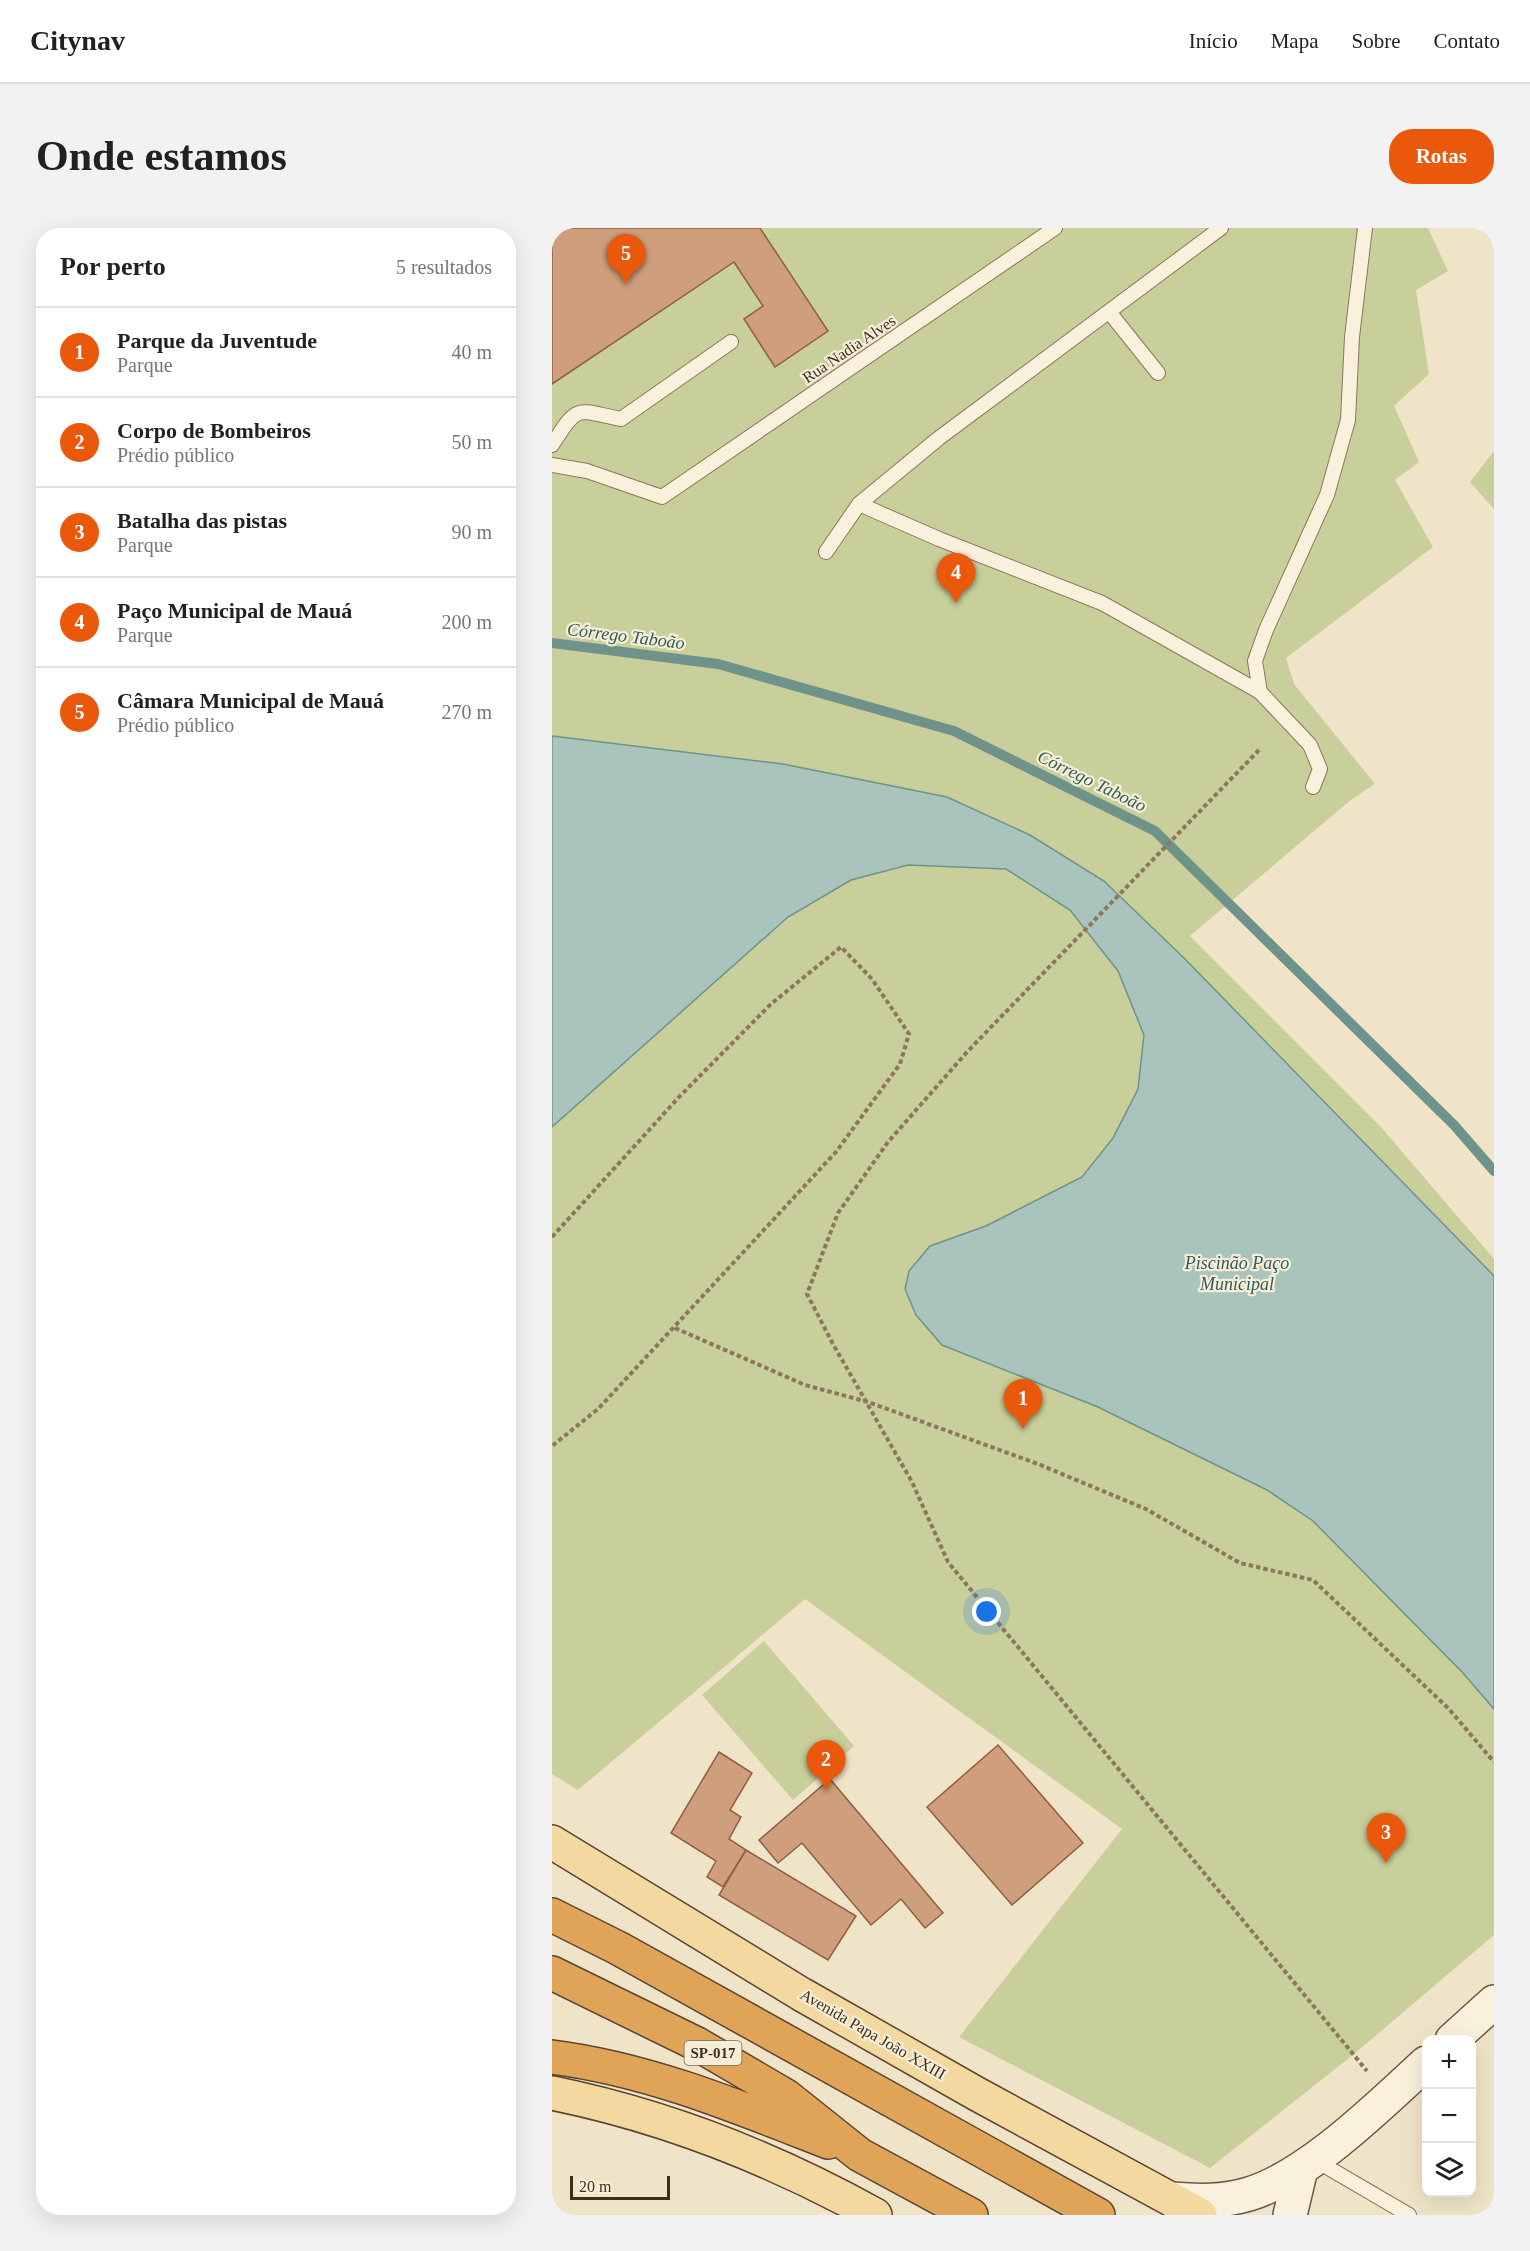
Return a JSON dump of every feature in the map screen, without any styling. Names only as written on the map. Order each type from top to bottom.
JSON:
[{"type":"highway","name":"SP-017","points":[[552,1915],[618,1948],[1098,2215]]},
{"type":"highway","name":"SP-017","points":[[552,1973],[697,2044],[786,2096],[861,2155],[971,2215]]},
{"type":"highway","points":[[552,2057],[583,2061],[704,2093],[861,2155]]},
{"type":"main road","name":"Avenida Papa João XXIII","points":[[552,1842],[811,2000],[977,2094],[1200,2215]]},
{"type":"main road","points":[[1458,2035],[1494,2002]]},
{"type":"main road","points":[[1171,2199],[1205,2202],[1242,2196],[1308,2164],[1422,2067]]},
{"type":"main road","points":[[552,2093],[694,2132],[784,2169],[871,2214]]},
{"type":"main road","points":[[1290,2215],[1308,2164]]},
{"type":"lane","name":"Rua Nadia Alves","points":[[552,465],[587,471],[662,497],[1055,228]]},
{"type":"lane","points":[[826,552],[860,504],[939,438],[1110,313],[1221,228]]},
{"type":"lane","points":[[1260,692],[1255,661],[1266,630],[1327,495],[1348,420],[1353,337],[1365,228]]},
{"type":"lane","points":[[1110,313],[1158,373]]},
{"type":"lane","points":[[552,445],[570,416],[584,411],[621,419],[732,342]]},
{"type":"lane","points":[[860,504],[1102,603],[1260,692],[1310,745],[1320,769],[1313,787]]},
{"type":"lane","points":[[1308,2164],[1409,2215]]},
{"type":"path","points":[[1259,750],[967,1052],[903,1124],[838,1213],[807,1294],[912,1482],[948,1562],[1389,2097]]},
{"type":"path","points":[[552,1237],[680,1097],[748,1027],[771,1004],[841,947],[872,979],[909,1034],[900,1064],[836,1152],[675,1328],[598,1408],[552,1446]]},
{"type":"path","points":[[675,1328],[805,1386],[868,1402],[996,1448],[1146,1509],[1240,1563],[1313,1581],[1449,1709],[1494,1762]]},
{"type":"green space","points":[[552,228],[1428,228],[1448,271],[1416,290],[1429,374],[1394,406],[1419,462],[1395,480],[1433,547],[1286,658],[1294,684],[1375,784],[1352,799],[1190,936],[1381,1127],[1494,1259],[1494,1935],[1353,2055],[1210,2168],[959,2037],[1122,1829],[805,1599],[578,1790],[552,1774]]},
{"type":"green space","points":[[1494,451],[1494,509],[1470,482]]},
{"type":"green space","points":[[764,1641],[854,1746],[793,1800],[702,1695]]},
{"type":"water","name":"Piscinão Paço Municipal","points":[[552,736],[783,764],[947,797],[1030,835],[1104,881],[1185,959],[1494,1276],[1494,1709],[1463,1673],[1313,1521],[1267,1490],[1098,1407],[942,1345],[916,1315],[905,1289],[909,1271],[930,1246],[986,1226],[1082,1177],[1113,1138],[1138,1089],[1144,1035],[1118,971],[1070,910],[1006,869],[908,865],[851,880],[788,917],[552,1127]]},
{"type":"building","points":[[552,228],[760,228],[828,331],[775,367],[744,319],[763,306],[734,262],[552,384]]},
{"type":"building","points":[[998,1745],[1083,1843],[1012,1905],[927,1807]]},
{"type":"building","points":[[719,1752],[752,1773],[730,1810],[741,1817],[729,1839],[746,1850],[723,1887],[707,1877],[716,1861],[671,1833]]},
{"type":"building","points":[[830,1779],[943,1913],[925,1928],[901,1899],[871,1925],[802,1843],[778,1863],[759,1840]]},
{"type":"building","points":[[746,1850],[856,1916],[828,1960],[719,1895]]},
{"type":"waterway","name":"Córrego Taboão","points":[[552,643],[718,664],[954,731],[1155,831],[1454,1125],[1494,1171]]},
{"type":"place","name":"Câmara Municipal de Mauá","points":[[626,284]]},
{"type":"place","name":"Paço Municipal de Mauá","points":[[956,603]]},
{"type":"place","name":"Parque da Juventude","points":[[1023,1429]]},
{"type":"place","name":"Corpo de Bombeiros","points":[[826,1790]]},
{"type":"place","name":"Batalha das pistas","points":[[1386,1863]]}]
